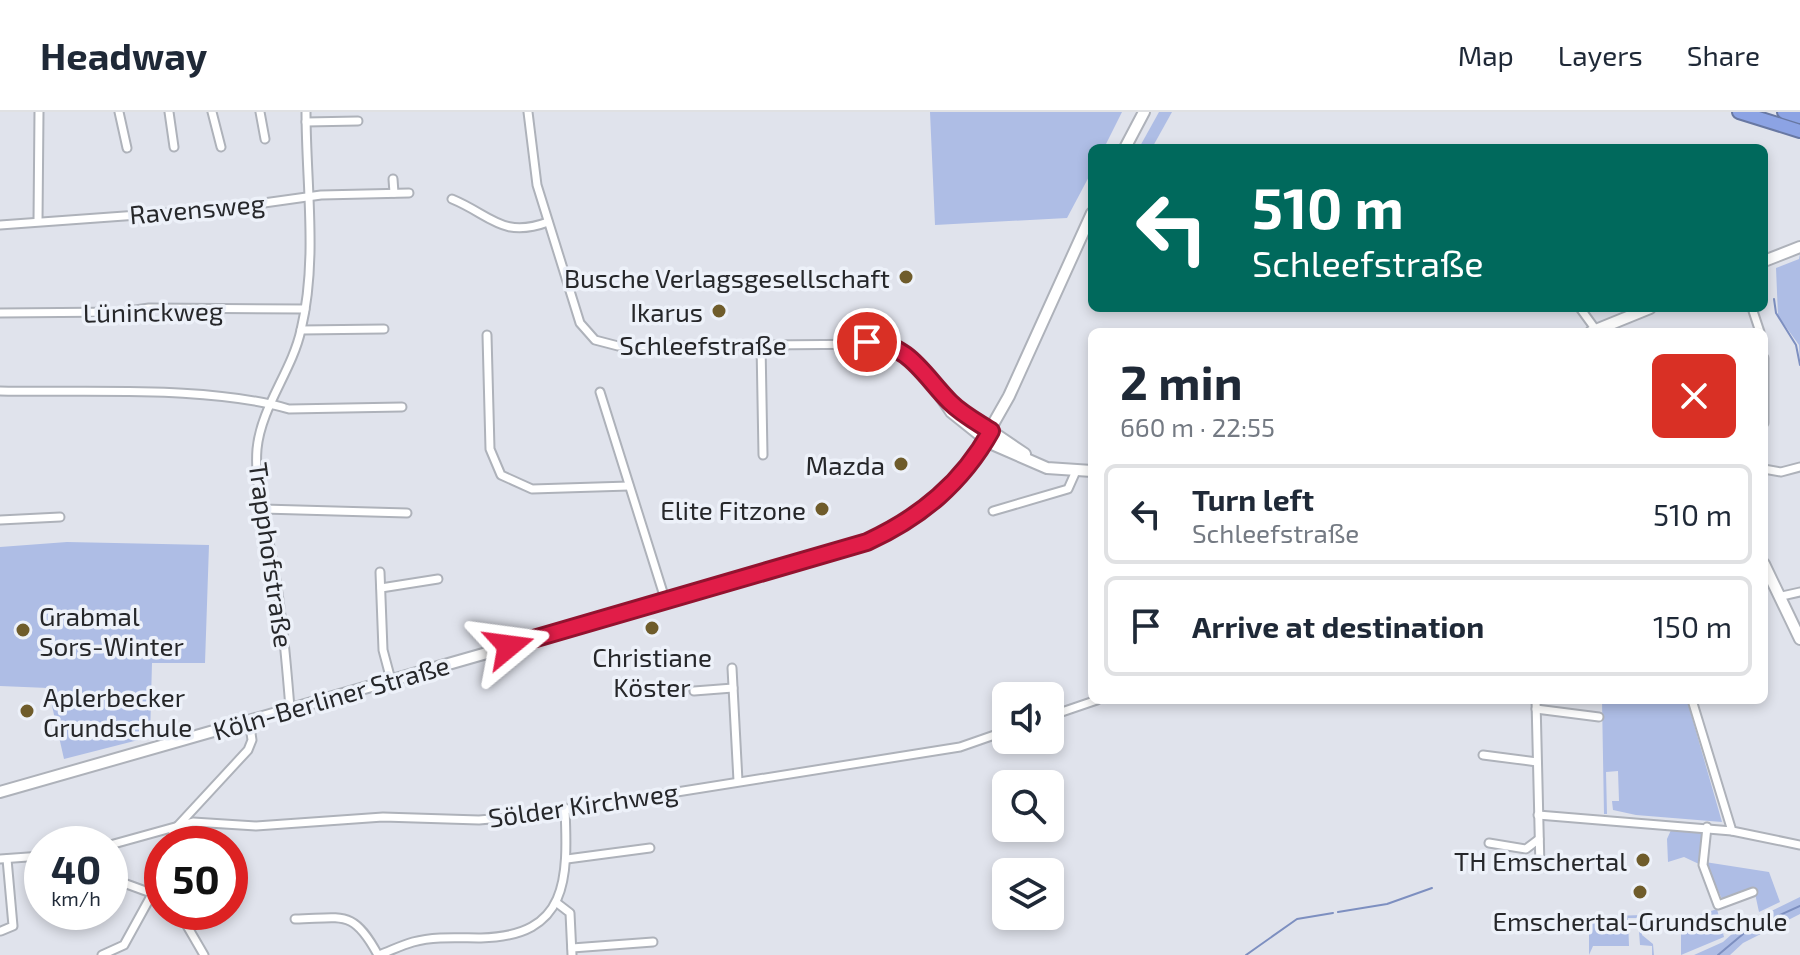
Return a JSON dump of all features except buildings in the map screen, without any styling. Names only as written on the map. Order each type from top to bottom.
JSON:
[{"type":"highway","points":[[1739,112],[1800,131]]},
{"type":"highway","points":[[1784,112],[1800,117]]},
{"type":"main road","points":[[1127,144],[1144,112]]},
{"type":"main road","name":"Köln-Berliner Straße","points":[[0,792],[829,555],[896,528],[950,488],[988,436],[1088,222]]},
{"type":"main road","points":[[1768,259],[1800,247]]},
{"type":"main road","points":[[1602,328],[1640,312]]},
{"type":"main road","points":[[988,436],[1036,465],[1088,471]]},
{"type":"main road","points":[[1768,571],[1800,639]]},
{"type":"street","points":[[38,221],[39,112]]},
{"type":"street","points":[[119,112],[127,148]]},
{"type":"street","points":[[169,112],[174,147]]},
{"type":"street","points":[[212,112],[221,147]]},
{"type":"street","points":[[260,112],[265,139]]},
{"type":"street","name":"Trapphofstraße","points":[[290,708],[283,619],[263,509],[257,448],[301,330],[305,309],[310,258],[306,112]]},
{"type":"street","name":"Schleefstraße","points":[[528,112],[533,167],[548,222],[580,323],[595,340],[618,346],[885,344],[907,355],[950,413],[988,436]]},
{"type":"street","points":[[306,122],[358,121]]},
{"type":"street","points":[[393,179],[394,193]]},
{"type":"street","name":"Ravensweg","points":[[0,225],[206,210],[309,197],[409,193]]},
{"type":"street","points":[[452,199],[501,227],[528,229],[548,222]]},
{"type":"street","name":"Lüninckweg","points":[[0,313],[121,312],[149,308],[305,309]]},
{"type":"street","points":[[301,330],[384,329]]},
{"type":"street","points":[[487,335],[490,449],[501,475],[532,489],[629,486]]},
{"type":"street","points":[[761,344],[763,455]]},
{"type":"street","points":[[0,391],[178,394],[272,403],[289,409],[402,407]]},
{"type":"street","points":[[600,392],[666,602]]},
{"type":"street","points":[[1768,470],[1781,472],[1800,467]]},
{"type":"street","points":[[993,511],[1068,489],[1076,471]]},
{"type":"street","points":[[263,509],[407,513]]},
{"type":"street","points":[[377,512],[377,523]]},
{"type":"street","points":[[0,520],[60,517]]},
{"type":"street","points":[[380,572],[383,650],[391,680]]},
{"type":"street","points":[[381,588],[438,579]]},
{"type":"street","points":[[1768,589],[1800,592]]},
{"type":"street","points":[[732,668],[738,781]]},
{"type":"street","points":[[694,691],[733,688]]},
{"type":"street","points":[[1064,711],[1088,703]]},
{"type":"street","points":[[1540,868],[1536,704],[1599,717]]},
{"type":"street","points":[[1693,704],[1732,831]]},
{"type":"street","points":[[180,826],[248,750],[252,740],[249,720]]},
{"type":"street","name":"Sölder Kirchweg","points":[[128,840],[185,823],[256,826],[383,817],[498,819],[960,747],[992,736]]},
{"type":"street","points":[[1483,755],[1537,762]]},
{"type":"street","points":[[295,919],[343,918],[355,922],[364,929],[379,955],[415,941],[516,933],[541,921],[557,903],[567,859],[565,808]]},
{"type":"street","points":[[1538,815],[1707,827],[1800,845]]},
{"type":"street","points":[[1707,827],[1703,865],[1718,905],[1753,892]]},
{"type":"street","points":[[1489,843],[1526,849],[1539,839]]},
{"type":"street","points":[[567,859],[650,848]]},
{"type":"street","points":[[1,931],[17,926],[4,859],[24,857]]},
{"type":"street","points":[[557,903],[569,909],[572,951],[653,942]]},
{"type":"street","points":[[102,955],[124,945],[144,909]]},
{"type":"street","points":[[189,930],[204,955]]},
{"type":"shaded area","points":[[930,112],[1122,112],[1106,144],[1088,144],[1088,179],[1067,218],[935,225]]},
{"type":"shaded area","points":[[1159,112],[1172,112],[1154,144],[1141,144]]},
{"type":"shaded area","points":[[1800,254],[1800,365],[1799,345],[1778,316],[1776,268],[1799,259]]},
{"type":"shaded area","points":[[67,542],[209,545],[205,663],[152,663],[150,737],[64,759],[48,688],[0,686],[0,547]]},
{"type":"shaded area","points":[[1602,704],[1688,704],[1722,822],[1636,815],[1613,810],[1612,801],[1619,801],[1618,771],[1606,772],[1607,814],[1604,814]]},
{"type":"shaded area","points":[[1671,830],[1703,833],[1699,864],[1684,857],[1668,862],[1667,839]]},
{"type":"shaded area","points":[[1705,862],[1769,872],[1780,902],[1759,912],[1754,889],[1722,899]]},
{"type":"shaded area","points":[[1800,897],[1800,914],[1743,943],[1730,955],[1694,955],[1723,942],[1741,926]]},
{"type":"shaded area","points":[[1717,909],[1724,937],[1681,955],[1681,921],[1691,921],[1696,916]]},
{"type":"shaded area","points":[[1641,915],[1642,935],[1653,944],[1652,955],[1652,946],[1640,945],[1638,918],[1628,918],[1629,946],[1593,946],[1589,955],[1589,917]]},
{"type":"waterway","points":[[1774,299],[1776,313],[1796,345],[1800,365]]},
{"type":"waterway","points":[[1338,912],[1387,904],[1432,888]]},
{"type":"waterway","points":[[1718,955],[1749,929],[1800,906]]},
{"type":"waterway","points":[[1246,955],[1297,919],[1333,913]]},
{"type":"place","name":"Busche Verlagsgesellschaft","points":[[906,277]]},
{"type":"place","name":"Ikarus","points":[[719,311]]},
{"type":"place","name":"Mazda","points":[[901,464]]},
{"type":"place","name":"Elite Fitzone","points":[[822,509]]},
{"type":"place","name":"Christiane Köster","points":[[652,628]]},
{"type":"place","name":"Grabmal Sors-Winter","points":[[23,630]]},
{"type":"place","name":"Aplerbecker Grundschule","points":[[27,711]]},
{"type":"place","name":"TH Emschertal","points":[[1643,860]]},
{"type":"place","name":"Emschertal-Grundschule","points":[[1640,892]]},
{"type":"route","points":[[509,646],[867,542],[912,518],[950,488],[971,463],[991,431],[954,406],[907,355],[885,344],[867,342]]}]
